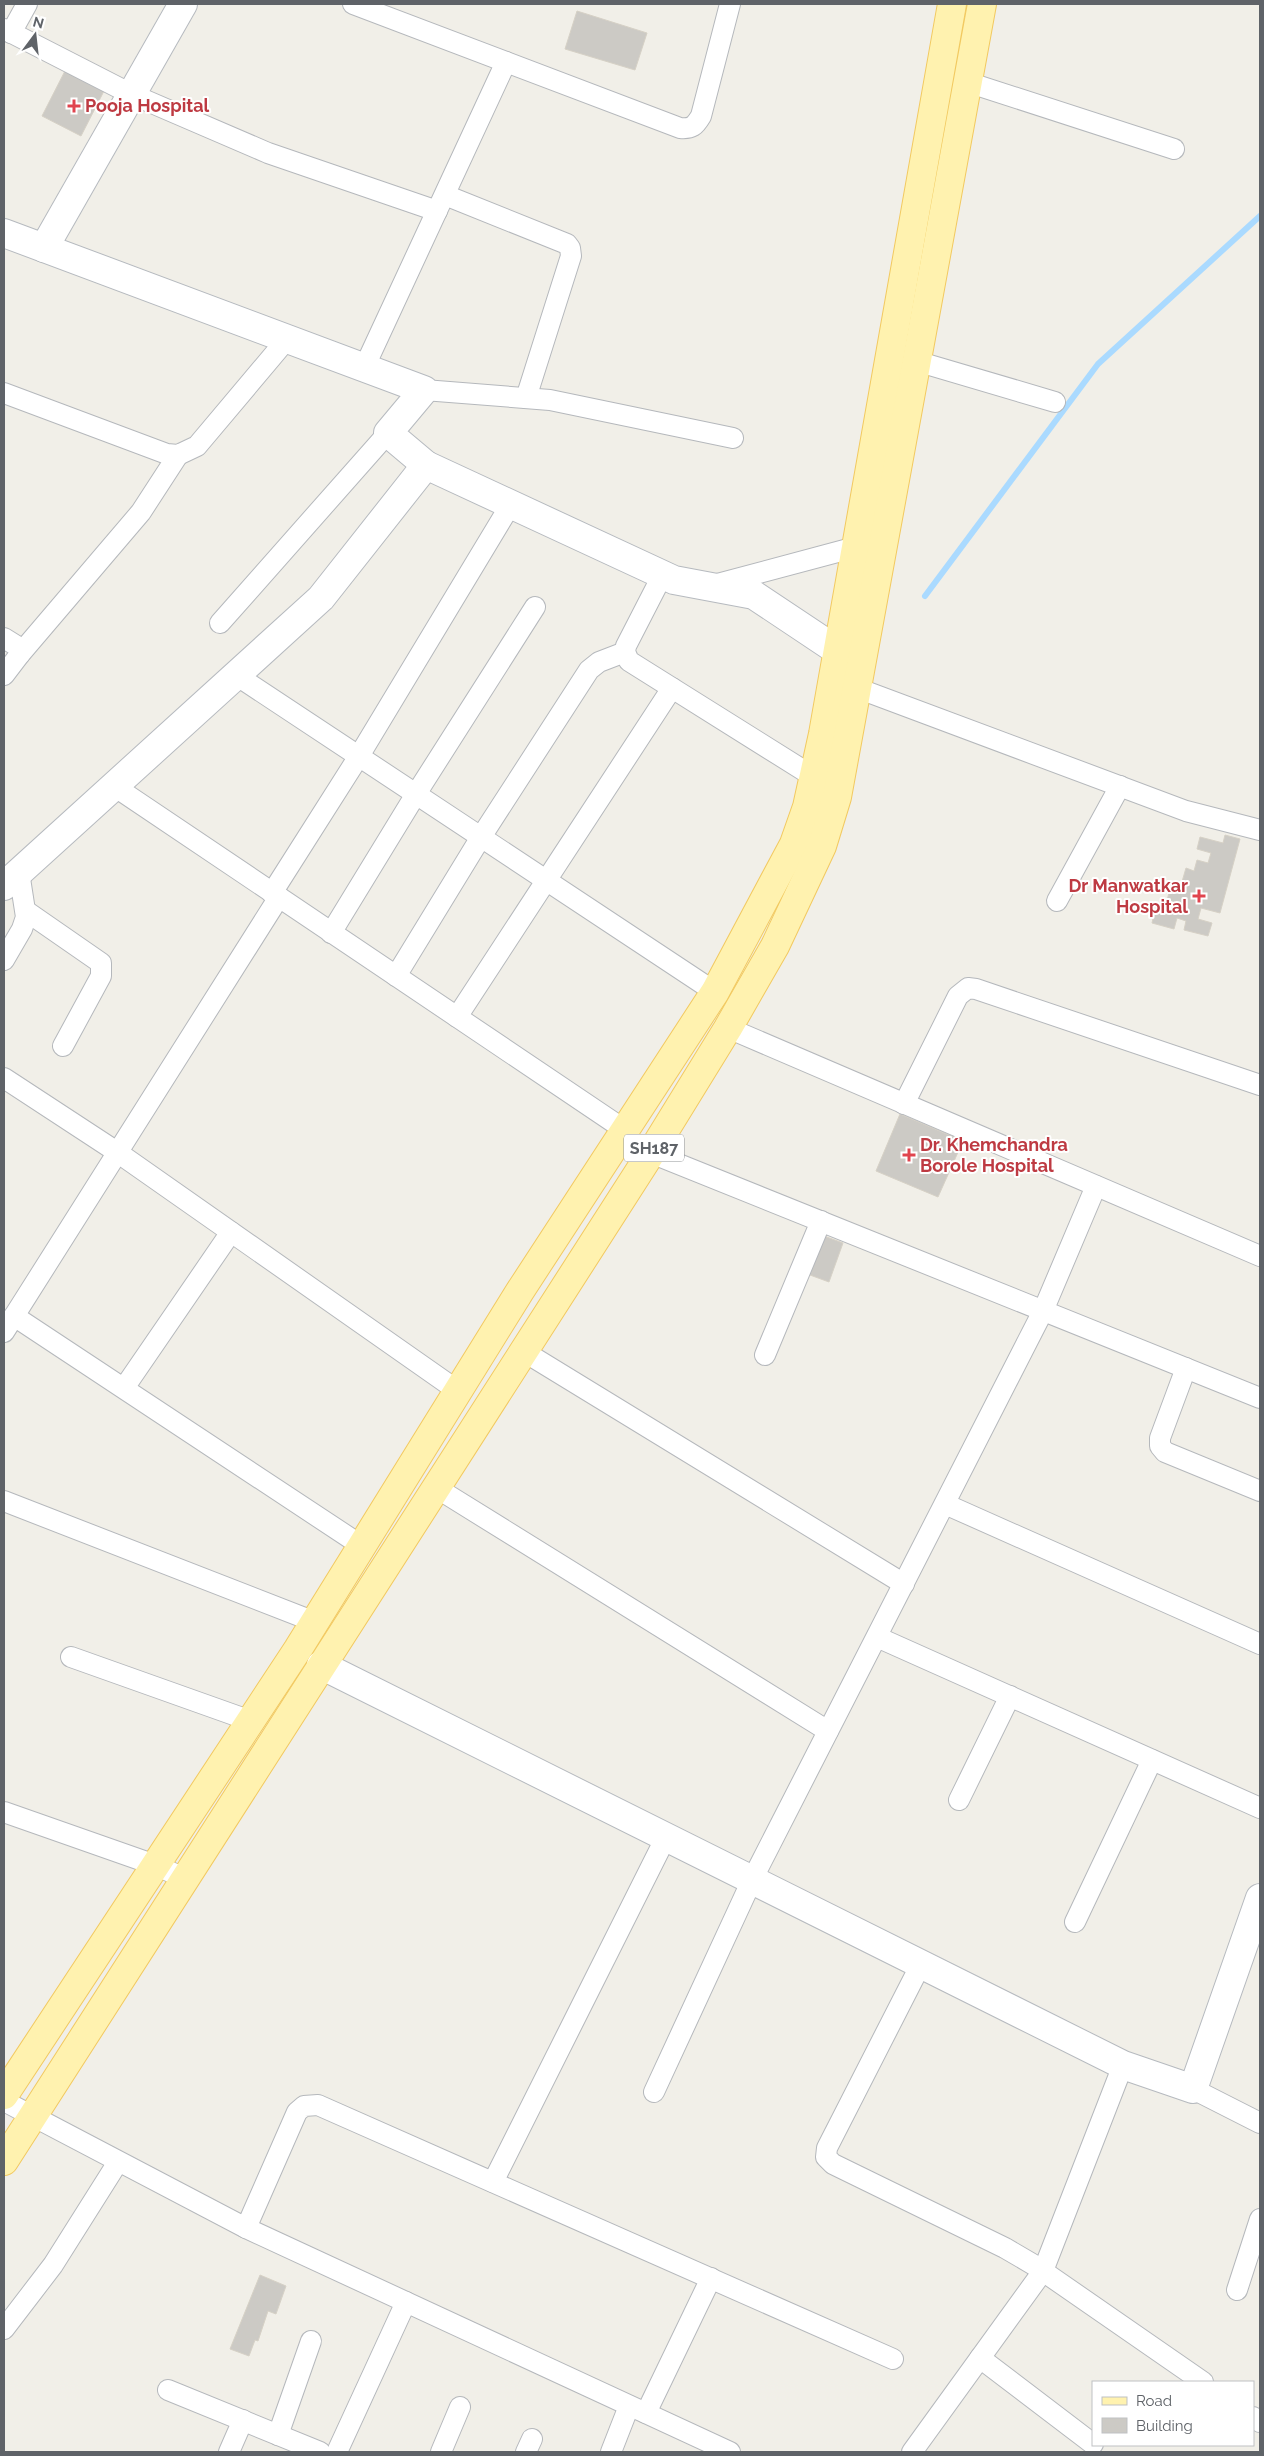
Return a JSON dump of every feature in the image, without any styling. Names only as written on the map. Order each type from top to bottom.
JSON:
[{"type":"main road","name":"SH187","points":[[4,2095],[315,1622],[458,1391],[715,992],[794,844],[814,776],[838,651],[952,4]]},
{"type":"main road","name":"SH187","points":[[4,2161],[651,1153],[728,1028],[775,946],[822,846],[837,797],[982,4]]},
{"type":"street","points":[[27,4],[7,31],[131,94],[268,153],[441,203],[567,244],[570,248],[570,256],[526,398]]},
{"type":"street","points":[[44,248],[183,4]]},
{"type":"street","points":[[353,4],[680,128],[689,129],[696,125],[702,116],[730,4]]},
{"type":"street","points":[[364,368],[506,62]]},
{"type":"street","points":[[967,82],[1174,149]]},
{"type":"street","points":[[4,233],[424,390],[560,402],[733,438]]},
{"type":"street","points":[[4,393],[168,454],[178,455],[197,446],[287,339]]},
{"type":"street","points":[[916,361],[1055,402]]},
{"type":"street","points":[[220,623],[424,390]]},
{"type":"street","points":[[388,433],[426,466],[674,580],[754,596],[838,651]]},
{"type":"street","points":[[4,676],[20,654],[141,512],[178,455]]},
{"type":"street","points":[[63,1046],[100,976],[101,963],[26,911],[8,882],[321,598],[426,466]]},
{"type":"street","points":[[362,1546],[124,1388],[9,1324],[276,895],[511,504]]},
{"type":"street","points":[[709,586],[856,547]]},
{"type":"street","points":[[396,976],[481,837],[589,670],[599,662],[625,652],[663,574]]},
{"type":"street","points":[[331,933],[416,794],[535,607]]},
{"type":"street","points":[[4,638],[15,643],[20,648],[20,654]]},
{"type":"street","points":[[625,652],[629,661],[814,776]]},
{"type":"street","points":[[236,675],[715,992]]},
{"type":"street","points":[[457,1017],[672,688]]},
{"type":"street","points":[[857,688],[1201,816],[1260,830]]},
{"type":"street","points":[[114,786],[625,1130]]},
{"type":"street","points":[[1057,901],[1120,786]]},
{"type":"street","points":[[4,960],[25,924],[26,911]]},
{"type":"street","points":[[904,1104],[958,996],[968,988],[976,988],[1260,1085]]},
{"type":"street","points":[[728,1028],[1260,1256]]},
{"type":"street","points":[[4,1078],[117,1152],[458,1391]]},
{"type":"street","points":[[651,1153],[1260,1398]]},
{"type":"street","points":[[654,2092],[752,1880],[1043,1310],[1096,1186]]},
{"type":"street","points":[[765,1355],[821,1221]]},
{"type":"street","points":[[124,1388],[231,1232]]},
{"type":"street","points":[[523,1351],[904,1584]]},
{"type":"street","points":[[1186,1368],[1160,1438],[1160,1446],[1164,1452],[1260,1491]]},
{"type":"street","points":[[435,1487],[828,1731]]},
{"type":"street","points":[[4,1500],[315,1622]]},
{"type":"street","points":[[944,1504],[1260,1644]]},
{"type":"street","points":[[877,1637],[1260,1808]]},
{"type":"street","points":[[71,1656],[251,1721]]},
{"type":"street","points":[[321,1665],[1135,2069],[1186,2087],[1260,2123]]},
{"type":"street","points":[[959,1800],[1010,1696]]},
{"type":"street","points":[[1074,1922],[1152,1760]]},
{"type":"street","points":[[4,1812],[155,1865],[184,1878]]},
{"type":"street","points":[[493,2182],[666,1837]]},
{"type":"street","points":[[1186,2087],[1260,1898]]},
{"type":"street","points":[[921,1964],[827,2148],[826,2158],[833,2164],[1005,2248],[1038,2268],[1202,2381]]},
{"type":"street","points":[[912,2452],[980,2358],[1038,2268],[1135,2069]]},
{"type":"street","points":[[4,2101],[31,2117],[246,2228],[638,2410],[697,2445],[730,2452]]},
{"type":"street","points":[[246,2228],[297,2112],[304,2106],[318,2105],[893,2359]]},
{"type":"street","points":[[4,2329],[54,2265],[118,2162]]},
{"type":"street","points":[[1237,2290],[1260,2220]]},
{"type":"street","points":[[611,2452],[638,2410],[710,2278]]},
{"type":"street","points":[[337,2452],[406,2302]]},
{"type":"street","points":[[278,2435],[311,2341]]},
{"type":"street","points":[[980,2358],[1092,2444]]},
{"type":"street","points":[[168,2390],[320,2452]]},
{"type":"street","points":[[442,2452],[460,2407]]},
{"type":"street","points":[[229,2452],[243,2420]]},
{"type":"building","points":[[577,11],[647,33],[635,70],[565,49]]},
{"type":"building","points":[[67,67],[106,87],[81,136],[42,116]]},
{"type":"building","points":[[1225,835],[1240,839],[1220,913],[1201,908],[1198,919],[1212,923],[1208,936],[1184,930],[1186,921],[1177,918],[1174,929],[1152,923],[1156,906],[1165,908],[1170,889],[1179,892],[1186,868],[1194,871],[1197,860],[1208,863],[1211,853],[1197,849],[1200,837],[1223,843]]},
{"type":"building","points":[[900,1114],[963,1141],[938,1197],[876,1171]]},
{"type":"building","points":[[824,1236],[843,1243],[829,1282],[810,1275]]},
{"type":"building","points":[[260,2275],[286,2286],[276,2314],[268,2311],[258,2341],[255,2340],[249,2356],[230,2349]]},
{"type":"waterway","points":[[925,596],[1098,364],[1260,216]]},
{"type":"place","name":"Pooja Hospital","points":[[74,106]]},
{"type":"place","name":"Dr Manwatkar Hospital","points":[[1199,896]]},
{"type":"place","name":"Dr. Khemchandra Borole Hospital","points":[[909,1155]]}]
